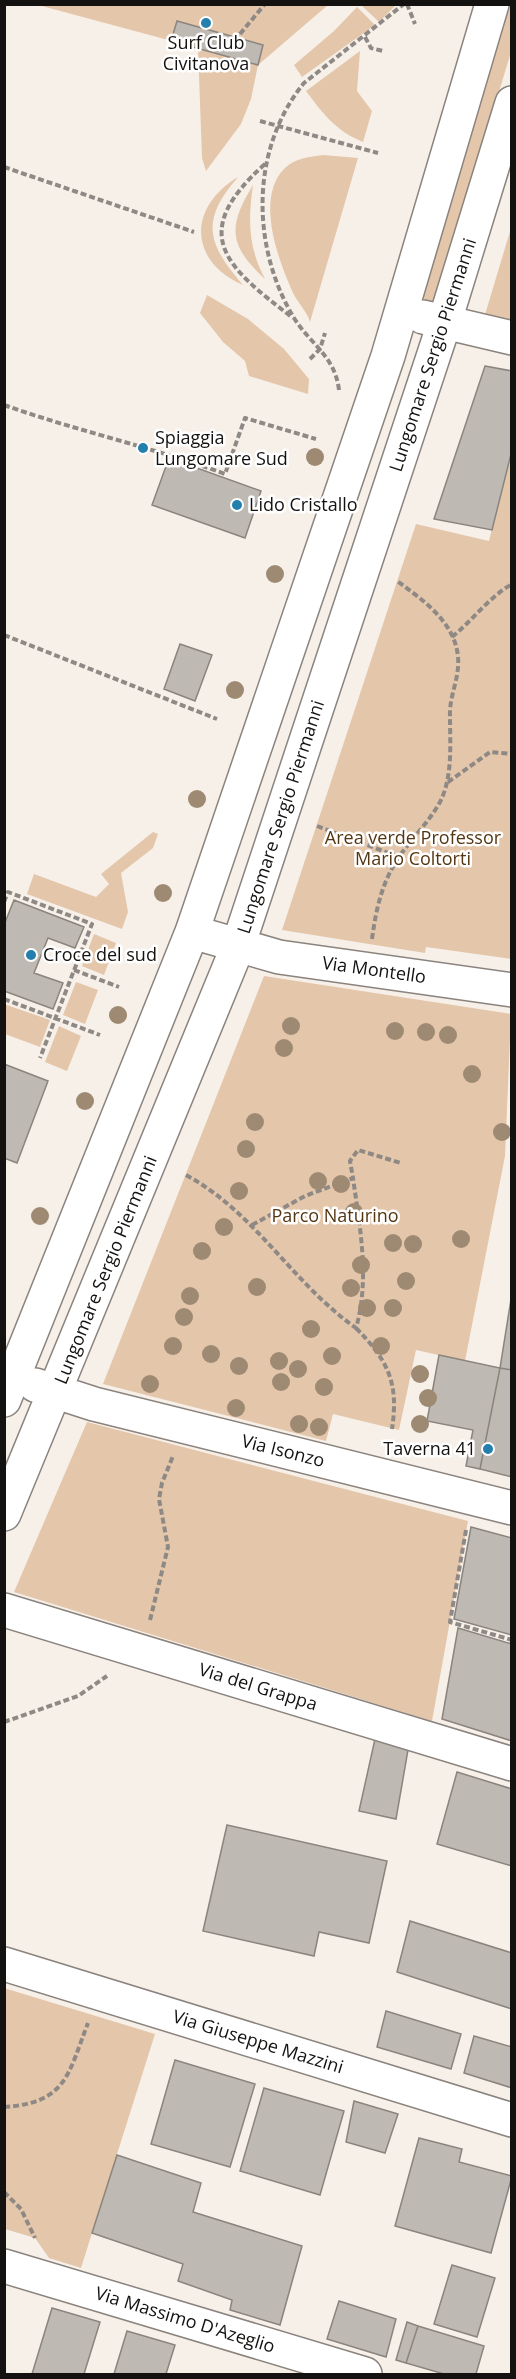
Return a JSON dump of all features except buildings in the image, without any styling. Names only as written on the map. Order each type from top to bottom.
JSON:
[{"type":"street","points":[[9,1388],[192,932],[402,310],[492,4]]},
{"type":"street","name":"Lungomare Sergio Piermanni","points":[[4,1514],[238,946],[444,324],[512,103]]},
{"type":"street","points":[[402,310],[444,324],[512,338]]},
{"type":"street","name":"Via Montello","points":[[192,932],[279,957],[512,990]]},
{"type":"street","name":"Via Isonzo","points":[[9,1388],[55,1393],[512,1508]]},
{"type":"street","name":"Via del Grappa","points":[[4,1610],[512,1764]]},
{"type":"street","name":"Via Giuseppe Mazzini","points":[[4,1964],[512,2120]]},
{"type":"street","name":"Via Massimo D'Azeglio","points":[[4,2266],[365,2374]]},
{"type":"path","points":[[240,34],[265,4]]},
{"type":"path","points":[[320,349],[296,321],[279,292],[270,264],[263,230],[265,164],[293,96],[304,83],[405,4],[416,24]]},
{"type":"path","points":[[365,37],[371,48],[383,51]]},
{"type":"path","points":[[260,121],[378,153]]},
{"type":"path","points":[[265,164],[241,186],[230,201],[220,227],[223,243],[230,259],[257,291],[296,321]]},
{"type":"path","points":[[4,167],[194,231]]},
{"type":"path","points":[[310,359],[320,349],[325,333]]},
{"type":"path","points":[[4,405],[38,417],[163,451],[225,474],[245,418],[316,439]]},
{"type":"path","points":[[370,945],[376,909],[387,877],[399,857],[429,819],[448,782],[449,705],[456,685],[458,657],[452,637],[434,608],[398,581]]},
{"type":"path","points":[[452,637],[479,614],[490,599],[512,584]]},
{"type":"path","points":[[4,635],[217,719]]},
{"type":"path","points":[[448,782],[490,752],[512,754]]},
{"type":"path","points":[[317,826],[399,857]]},
{"type":"path","points":[[4,902],[8,892],[92,924],[40,1058]]},
{"type":"path","points":[[74,970],[119,987]]},
{"type":"path","points":[[4,999],[100,1035]]},
{"type":"path","points":[[356,1328],[362,1305],[363,1263],[350,1161],[358,1150],[401,1163]]},
{"type":"path","points":[[186,1175],[206,1186],[252,1225],[327,1307],[356,1328],[372,1344],[393,1382],[395,1405],[392,1428]]},
{"type":"path","points":[[252,1225],[305,1196],[353,1178]]},
{"type":"path","points":[[147,1626],[153,1611],[158,1580],[168,1547],[159,1499],[175,1447]]},
{"type":"path","points":[[468,1521],[450,1622],[512,1640]]},
{"type":"path","points":[[4,1722],[78,1696],[112,1671]]},
{"type":"path","points":[[4,2107],[31,2104],[47,2099],[59,2088],[91,2015]]},
{"type":"path","points":[[4,2192],[21,2209],[35,2238]]},
{"type":"green space","points":[[361,4],[396,5],[379,22]]},
{"type":"green space","name":"Surf Club Civitanova","points":[[38,5],[328,5],[258,65],[251,99],[241,124],[206,171],[202,158],[198,48]]},
{"type":"green space","points":[[506,5],[511,5],[511,52],[436,300],[429,304],[420,295]]},
{"type":"green space","points":[[357,7],[375,25],[302,77],[294,65],[334,31]]},
{"type":"green space","points":[[360,51],[357,91],[372,111],[363,142],[345,133],[331,121],[306,91]]},
{"type":"green space","points":[[323,155],[358,158],[310,322],[294,295],[276,248],[270,213],[271,196],[276,181],[285,168],[303,158]]},
{"type":"green space","points":[[238,177],[218,207],[213,219],[213,232],[222,257],[243,285],[225,275],[212,262],[204,248],[201,233],[203,218],[210,203],[222,189]]},
{"type":"green space","points":[[253,185],[250,210],[252,244],[265,279],[244,256],[236,235],[239,212]]},
{"type":"green space","points":[[511,228],[511,324],[484,318]]},
{"type":"green space","points":[[207,295],[248,319],[284,349],[309,379],[308,394],[249,376],[245,361],[223,342],[200,313]]},
{"type":"green space","name":"Area verde Professor Mario Coltorti","points":[[511,450],[511,959],[426,947],[425,953],[282,930],[416,524],[489,541]]},
{"type":"green space","points":[[153,832],[158,834],[153,848],[121,873],[128,912],[122,929],[27,894],[34,874],[96,897],[109,884],[101,874]]},
{"type":"green space","points":[[94,934],[116,943],[104,975],[82,966]]},
{"type":"green space","name":"Parco Naturino","points":[[264,976],[511,1014],[505,1156],[465,1361],[416,1350],[399,1430],[333,1414],[326,1441],[103,1384]]},
{"type":"green space","points":[[76,982],[98,990],[85,1024],[63,1015]]},
{"type":"green space","points":[[4,1004],[50,1020],[40,1047],[5,1034]]},
{"type":"green space","points":[[59,1026],[81,1036],[67,1071],[45,1062]]},
{"type":"green space","points":[[87,1422],[468,1521],[432,1721],[14,1592]]},
{"type":"green space","points":[[4,1988],[155,2034],[81,2268],[49,2258],[35,2238],[5,2229]]},
{"type":"place","name":"Surf Club Civitanova","points":[[206,23]]},
{"type":"place","name":"Spiaggia Lungomare Sud","points":[[143,448]]},
{"type":"place","name":"Lido Cristallo","points":[[237,505]]},
{"type":"place","name":"Croce del sud","points":[[31,955]]},
{"type":"place","name":"Taverna 41","points":[[488,1449]]}]
